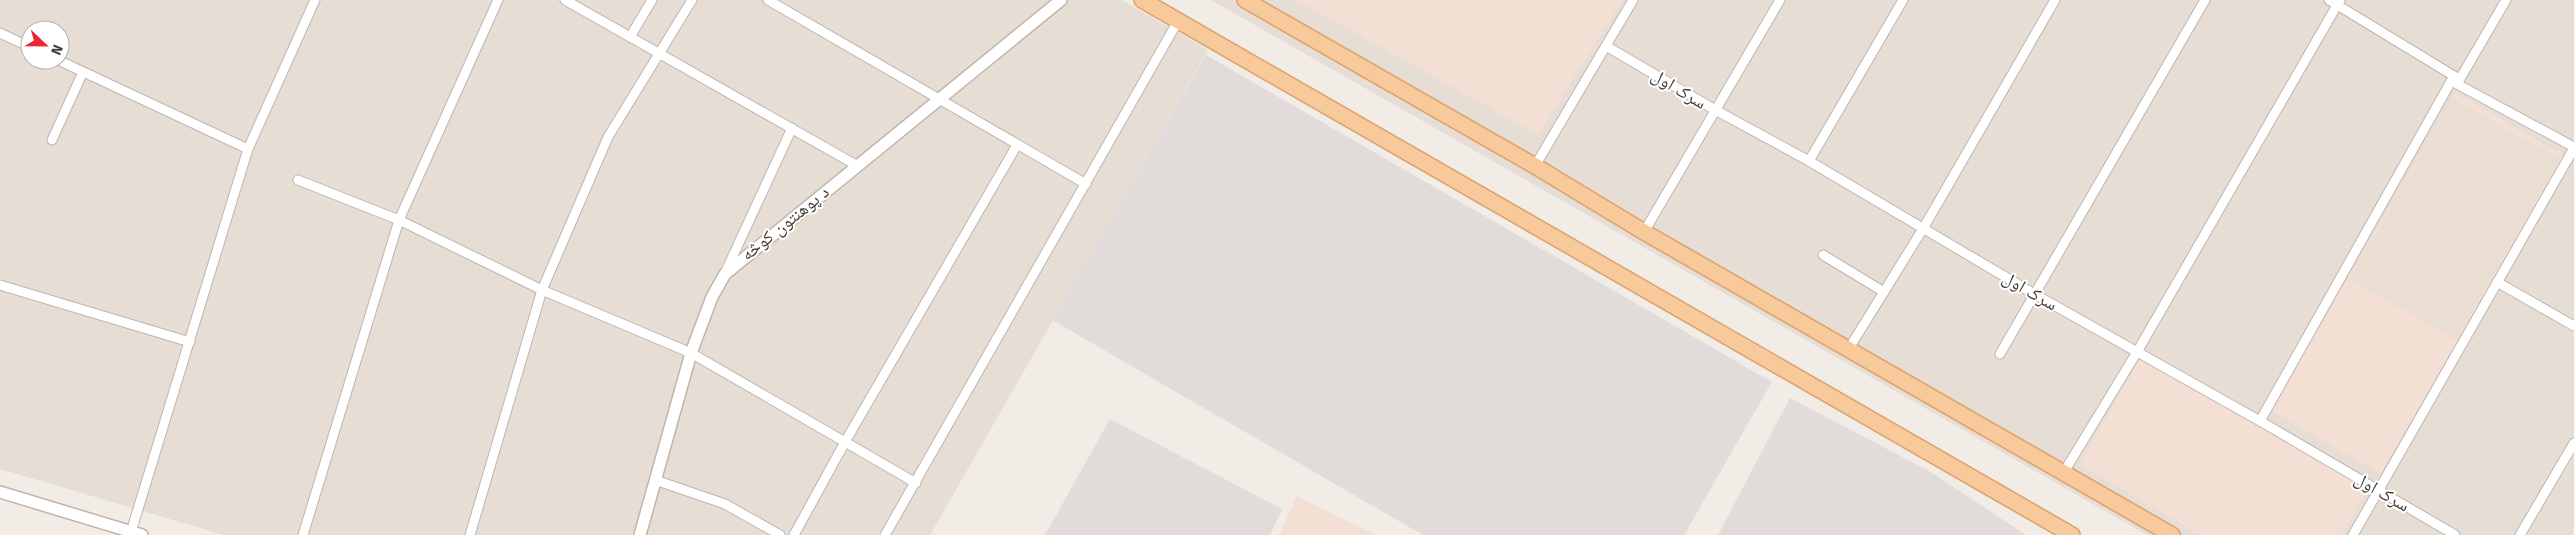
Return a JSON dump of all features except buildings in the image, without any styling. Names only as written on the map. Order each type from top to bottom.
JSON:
[{"type":"main road","points":[[1142,0],[2072,535]]},
{"type":"main road","points":[[1245,0],[1534,166],[1848,350],[2172,535]]},
{"type":"street","points":[[0,492],[136,534],[190,342],[248,149],[315,0]]},
{"type":"street","points":[[303,535],[399,220],[498,0]]},
{"type":"street","points":[[565,0],[856,165]]},
{"type":"street","points":[[630,37],[652,0]]},
{"type":"street","points":[[470,535],[542,290],[608,137],[692,0]]},
{"type":"street","points":[[768,0],[1086,184]]},
{"type":"street","name":"د پوهنتون کوڅه","points":[[640,535],[691,353],[712,297],[725,274],[856,165],[1061,0]]},
{"type":"street","points":[[1534,166],[1633,0]]},
{"type":"street","points":[[1644,232],[1717,111],[1780,0]]},
{"type":"street","points":[[1810,161],[1903,0]]},
{"type":"street","points":[[1848,350],[1924,228],[2055,0]]},
{"type":"street","points":[[2000,354],[2205,0]]},
{"type":"street","points":[[2329,0],[2339,2],[2455,80],[2574,148],[2353,535]]},
{"type":"street","points":[[2260,421],[2455,80],[2506,0]]},
{"type":"street","points":[[2064,472],[2137,352],[2339,2]]},
{"type":"street","points":[[885,535],[1178,21]]},
{"type":"street","points":[[0,33],[20,42]]},
{"type":"street","name":"سرک‌ اول","points":[[1606,46],[1717,111],[1810,161],[2036,294],[2260,421],[2455,535]]},
{"type":"street","points":[[70,66],[248,149]]},
{"type":"street","points":[[52,140],[83,72]]},
{"type":"street","points":[[725,274],[792,128]]},
{"type":"street","points":[[794,535],[845,442],[1017,145]]},
{"type":"street","points":[[298,180],[399,220],[542,290],[691,353],[916,483]]},
{"type":"street","points":[[1823,254],[1884,292]]},
{"type":"street","points":[[2496,282],[2574,326]]},
{"type":"street","points":[[0,285],[190,342]]},
{"type":"street","points":[[2520,535],[2574,443]]},
{"type":"street","points":[[655,480],[725,504],[780,535]]},
{"type":"shaded area","points":[[0,0],[1122,0],[1208,50],[930,535],[224,535],[0,469]]},
{"type":"shaded area","points":[[1211,0],[2574,0],[2574,535],[2147,535]]},
{"type":"shaded area","points":[[1296,0],[1623,0],[1538,135]]},
{"type":"shaded area","points":[[1206,55],[1772,382],[1684,535],[1423,535],[1052,320]]},
{"type":"shaded area","points":[[2456,93],[2565,156],[2380,474],[2271,410]]},
{"type":"shaded area","points":[[2454,99],[2560,159],[2456,340],[2350,279]]},
{"type":"shaded area","points":[[2140,359],[2368,488],[2342,535],[2201,535],[2079,465]]},
{"type":"shaded area","points":[[1790,398],[1929,471],[2026,535],[1718,535]]},
{"type":"shaded area","points":[[1110,419],[1282,509],[1270,535],[1045,535]]},
{"type":"shaded area","points":[[1297,496],[1376,535],[1279,535]]}]
